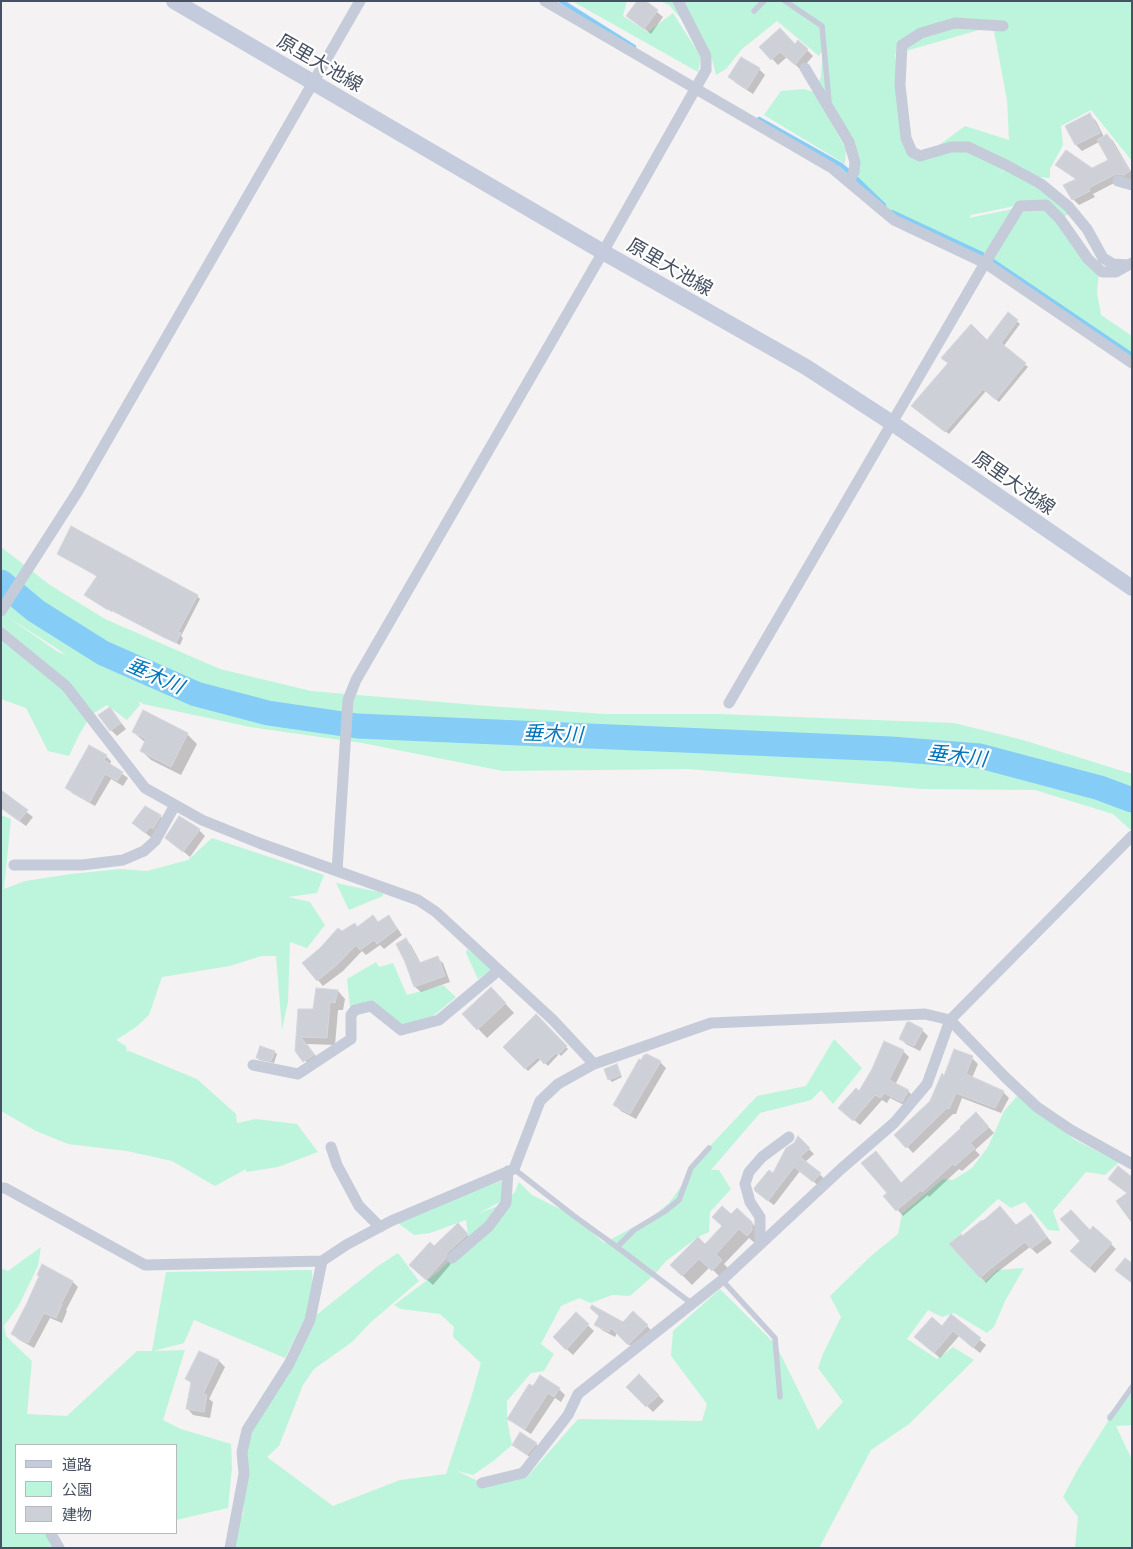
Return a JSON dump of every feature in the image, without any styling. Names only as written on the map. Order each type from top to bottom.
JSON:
[{"type":"main road","name":"原里大池線","points":[[174,1],[604,252],[806,367],[1132,588]]},
{"type":"street","points":[[1,611],[78,491],[360,1]]},
{"type":"street","points":[[545,1],[832,168],[894,220],[985,262],[1132,363]]},
{"type":"street","points":[[337,870],[348,700],[356,680],[604,252],[706,70],[706,56],[678,1]]},
{"type":"street","points":[[1003,26],[955,23],[922,33],[902,45],[900,85],[906,138],[912,152],[920,156],[951,147],[968,147],[1006,166],[1041,184],[1068,206],[1087,229],[1103,258],[1113,264],[1130,264]]},
{"type":"street","points":[[804,68],[849,142],[855,162],[854,172],[849,181]]},
{"type":"street","points":[[1118,182],[1132,185]]},
{"type":"street","points":[[729,703],[985,262],[1020,206],[1046,205],[1060,219],[1088,259],[1102,272],[1116,272],[1130,264]]},
{"type":"street","points":[[1,633],[66,686],[146,788],[202,820],[418,900],[436,912],[553,1020],[594,1064]]},
{"type":"street","points":[[14,865],[82,865],[123,860],[144,851],[154,841],[175,805]]},
{"type":"street","points":[[482,1483],[523,1473],[568,1415],[578,1394],[722,1280],[841,1169],[894,1123],[927,1084],[950,1020],[1132,836]]},
{"type":"street","points":[[253,1065],[298,1074],[351,1038],[351,1015],[355,1010],[371,1006],[401,1030],[439,1020],[499,970]]},
{"type":"street","points":[[452,1258],[489,1226],[506,1203],[511,1170],[540,1101],[558,1084],[594,1064],[711,1023],[925,1014],[950,1020],[1005,1077],[1038,1107],[1071,1130],[1132,1164]]},
{"type":"street","points":[[760,1244],[760,1217],[750,1202],[745,1184],[749,1172],[762,1157],[790,1137]]},
{"type":"street","points":[[331,1147],[336,1165],[359,1206],[380,1227]]},
{"type":"street","points":[[1,1188],[5,1188],[146,1264],[322,1261],[346,1245],[380,1227],[511,1170]]},
{"type":"street","points":[[230,1548],[244,1474],[242,1452],[247,1430],[289,1364],[310,1320],[322,1261]]},
{"type":"street","points":[[51,1534],[59,1548]]},
{"type":"lane","points":[[754,11],[764,1]]},
{"type":"lane","points":[[786,1],[822,26],[829,109]]},
{"type":"lane","points":[[617,1247],[634,1230],[664,1212],[679,1200],[691,1168],[709,1148]]},
{"type":"lane","points":[[511,1170],[691,1303]]},
{"type":"lane","points":[[722,1280],[775,1338],[780,1397]]},
{"type":"lane","points":[[1110,1418],[1132,1387]]},
{"type":"green space","points":[[572,1],[627,1],[623,16],[648,32],[673,13],[701,57],[698,72]]},
{"type":"green space","points":[[660,1],[1132,1],[1132,161],[1091,110],[1061,126],[1063,145],[1050,169],[1050,178],[1038,177],[1008,167],[1045,188],[1070,214],[1062,217],[1099,270],[1097,293],[1101,315],[1132,336],[1132,362],[977,259],[894,220],[853,180],[855,162],[816,87],[821,77],[822,55],[827,43],[819,56],[777,21],[742,49],[726,69],[716,75],[710,52],[669,5]],"holes":[[[993,26],[1007,100],[1009,140],[965,126],[920,159],[912,152],[895,54]],[[1029,203],[1008,210],[969,218],[971,215]]]},
{"type":"green space","points":[[804,89],[814,92],[846,149],[845,164],[764,115],[781,91]]},
{"type":"green space","points":[[1,547],[50,585],[105,619],[220,669],[311,691],[488,706],[605,714],[718,714],[954,723],[1023,740],[1132,774],[1132,831],[1113,814],[1035,790],[922,789],[688,769],[503,771],[362,743],[250,727],[143,704],[139,701],[140,705],[127,720],[107,705],[91,715],[69,756],[48,751],[26,708],[1,699]],"holes":[[[8,617],[66,655],[58,652]]]},
{"type":"green space","points":[[1,815],[11,819],[4,889],[25,881],[71,874],[120,869],[147,871],[188,860],[212,838],[324,875],[317,893],[288,897],[310,902],[325,925],[307,948],[290,942],[288,1002],[282,1030],[276,956],[261,956],[230,966],[162,977],[149,1015],[136,1027],[116,1040],[126,1046],[127,1052],[129,1051],[197,1079],[236,1114],[237,1123],[256,1119],[297,1124],[318,1152],[278,1167],[246,1172],[246,1169],[215,1186],[172,1161],[127,1151],[68,1144],[36,1131],[1,1111]]},
{"type":"green space","points":[[336,883],[383,893],[383,896],[349,910]]},
{"type":"green space","points":[[467,949],[493,969],[478,979],[466,953]]},
{"type":"green space","points":[[376,962],[379,967],[393,963],[407,995],[443,985],[456,997],[432,1017],[401,1030],[373,1001],[350,1007],[347,979]]},
{"type":"green space","points":[[834,1039],[862,1068],[833,1104],[821,1090],[811,1100],[760,1113],[711,1170],[719,1170],[731,1189],[710,1212],[709,1232],[698,1237],[666,1261],[655,1274],[630,1296],[612,1295],[591,1303],[579,1298],[561,1306],[541,1344],[554,1354],[544,1371],[531,1373],[507,1401],[507,1419],[512,1445],[473,1475],[457,1471],[482,1483],[527,1477],[578,1419],[702,1421],[707,1404],[671,1356],[673,1331],[720,1289],[776,1345],[818,1430],[843,1402],[818,1368],[841,1317],[830,1296],[872,1255],[898,1234],[902,1214],[943,1179],[953,1180],[972,1168],[988,1147],[1004,1111],[1018,1095],[1075,1140],[1119,1162],[1105,1175],[1086,1172],[1053,1211],[1060,1231],[1048,1230],[1025,1202],[1011,1208],[998,1199],[949,1244],[985,1282],[997,1270],[1024,1268],[1005,1301],[994,1327],[987,1333],[954,1313],[942,1317],[928,1310],[907,1339],[937,1359],[953,1347],[974,1360],[909,1424],[871,1450],[819,1548],[230,1548],[233,1530],[243,1514],[247,1464],[245,1439],[310,1320],[378,1266],[398,1253],[419,1281],[371,1322],[352,1342],[314,1369],[303,1385],[279,1446],[267,1457],[333,1506],[400,1480],[446,1474],[481,1363],[453,1337],[454,1327],[440,1314],[401,1309],[394,1305],[438,1272],[469,1241],[466,1220],[430,1233],[414,1235],[394,1220],[501,1181],[506,1183],[502,1201],[479,1213],[501,1205],[515,1192],[519,1182],[532,1195],[574,1216],[604,1243],[652,1217],[669,1203],[710,1146],[757,1096],[806,1086]]},
{"type":"green space","points":[[41,1247],[38,1266],[18,1307],[4,1326],[6,1336],[32,1361],[27,1414],[67,1416],[137,1351],[152,1351],[166,1272],[312,1270],[313,1302],[285,1358],[194,1320],[184,1343],[154,1351],[185,1350],[163,1420],[181,1429],[231,1444],[232,1467],[228,1508],[178,1520],[178,1444],[15,1444],[15,1534],[54,1534],[64,1548],[1,1548],[1,1268],[8,1271]]},
{"type":"green space","points":[[1132,1393],[1132,1425],[1116,1426],[1132,1460],[1132,1548],[1075,1548],[1078,1517],[1063,1497],[1110,1418],[1106,1416]]},
{"type":"building","points":[[637,1],[646,1],[658,10],[644,29],[626,16]]},
{"type":"building","points":[[780,28],[795,44],[798,40],[808,49],[795,65],[780,52],[771,60],[759,47]]},
{"type":"building","points":[[741,57],[760,68],[747,89],[728,77]]},
{"type":"building","points":[[1090,113],[1100,133],[1075,145],[1065,126]]},
{"type":"building","points":[[1107,134],[1130,171],[1124,175],[1116,174],[1089,188],[1090,191],[1072,200],[1063,185],[1076,179],[1055,165],[1066,150],[1092,168],[1108,160],[1097,140]]},
{"type":"building","points":[[1008,312],[1018,320],[1001,343],[1026,363],[996,400],[983,389],[945,432],[911,406],[948,363],[941,358],[971,324],[987,340]]},
{"type":"building","points":[[71,526],[198,595],[178,632],[181,633],[176,643],[108,610],[84,595],[97,576],[57,554]]},
{"type":"building","points":[[110,707],[121,723],[110,731],[98,715]]},
{"type":"building","points":[[143,710],[188,733],[171,767],[140,751],[146,739],[132,732]]},
{"type":"building","points":[[89,745],[107,755],[104,760],[123,772],[117,781],[105,774],[90,802],[65,788]]},
{"type":"building","points":[[1,790],[28,810],[19,821],[1,808]]},
{"type":"building","points":[[145,806],[161,815],[153,829],[150,827],[145,833],[132,823]]},
{"type":"building","points":[[179,816],[200,829],[183,852],[165,838]]},
{"type":"building","points":[[373,915],[378,922],[389,915],[397,929],[377,944],[374,940],[360,950],[356,945],[337,965],[317,981],[302,963],[320,948],[338,928],[342,931],[355,923],[357,927]]},
{"type":"building","points":[[406,938],[419,963],[438,956],[445,976],[414,987],[396,944]]},
{"type":"building","points":[[491,987],[506,1003],[477,1030],[462,1014]]},
{"type":"building","points":[[316,988],[338,990],[335,1003],[330,1002],[327,1038],[301,1037],[314,1055],[303,1062],[295,1051],[298,1009],[313,1009]]},
{"type":"building","points":[[536,1014],[567,1046],[558,1055],[556,1053],[544,1064],[538,1057],[525,1069],[503,1047]]},
{"type":"building","points":[[907,1022],[923,1029],[914,1046],[899,1039]]},
{"type":"building","points":[[884,1041],[904,1050],[889,1080],[909,1090],[902,1102],[884,1093],[881,1098],[875,1095],[853,1121],[838,1108],[856,1088],[859,1091],[872,1069]]},
{"type":"building","points":[[260,1046],[275,1051],[271,1061],[256,1058]]},
{"type":"building","points":[[954,1049],[973,1056],[966,1074],[1004,1091],[995,1108],[956,1093],[949,1109],[947,1108],[906,1148],[894,1135],[930,1101],[942,1073],[944,1076]]},
{"type":"building","points":[[647,1054],[661,1061],[630,1114],[613,1105],[639,1059],[641,1060]]},
{"type":"building","points":[[617,1064],[621,1075],[608,1080],[604,1069]]},
{"type":"building","points":[[976,1112],[989,1127],[970,1143],[975,1148],[955,1166],[953,1164],[922,1192],[921,1190],[896,1211],[883,1196],[887,1193],[861,1163],[876,1151],[901,1183]]},
{"type":"building","points":[[798,1136],[810,1148],[800,1157],[821,1173],[813,1182],[794,1167],[768,1201],[755,1191],[754,1188],[769,1170],[773,1173],[786,1148],[794,1143]]},
{"type":"building","points":[[1118,1166],[1132,1177],[1132,1223],[1116,1201],[1127,1193],[1108,1179]]},
{"type":"building","points":[[722,1206],[731,1214],[737,1208],[752,1222],[752,1230],[747,1236],[739,1229],[716,1254],[722,1260],[712,1271],[699,1259],[682,1276],[670,1265],[698,1237],[705,1244],[722,1226],[712,1217]]},
{"type":"building","points":[[1000,1206],[1016,1225],[1031,1214],[1047,1237],[1031,1249],[1025,1242],[980,1278],[949,1244],[961,1234],[962,1236],[983,1221]]},
{"type":"building","points":[[1071,1210],[1090,1230],[1093,1226],[1112,1243],[1089,1268],[1070,1251],[1080,1241],[1060,1219]]},
{"type":"building","points":[[458,1223],[468,1234],[447,1253],[445,1259],[426,1280],[409,1265],[430,1242],[434,1246]]},
{"type":"building","points":[[1125,1258],[1132,1263],[1132,1283],[1115,1270]]},
{"type":"building","points":[[42,1264],[73,1281],[56,1318],[44,1313],[28,1343],[11,1334],[39,1276],[37,1275]]},
{"type":"building","points":[[592,1305],[623,1322],[633,1311],[648,1325],[628,1345],[611,1328],[609,1332],[594,1325],[599,1316],[590,1308]]},
{"type":"building","points":[[576,1312],[589,1324],[566,1350],[553,1337]]},
{"type":"building","points":[[951,1314],[981,1338],[973,1348],[953,1331],[934,1353],[914,1337],[932,1317],[942,1326]]},
{"type":"building","points":[[199,1351],[219,1360],[203,1394],[207,1395],[204,1412],[186,1409],[191,1382],[185,1379]]},
{"type":"building","points":[[639,1374],[659,1395],[646,1407],[626,1387]]},
{"type":"building","points":[[540,1375],[560,1388],[554,1397],[548,1393],[525,1429],[507,1419],[529,1384],[533,1386]]},
{"type":"building","points":[[520,1432],[537,1443],[527,1455],[512,1445]]},
{"type":"waterway","points":[[561,1],[634,47]]},
{"type":"waterway","points":[[759,119],[841,165],[848,171]]},
{"type":"waterway","points":[[856,178],[884,205]]},
{"type":"waterway","points":[[892,212],[982,254]]},
{"type":"waterway","points":[[993,261],[1132,355]]},
{"type":"waterway","name":"垂木川","points":[[1,582],[36,611],[103,653],[196,694],[268,713],[357,726],[891,749],[980,756],[1100,788],[1132,800]]}]
